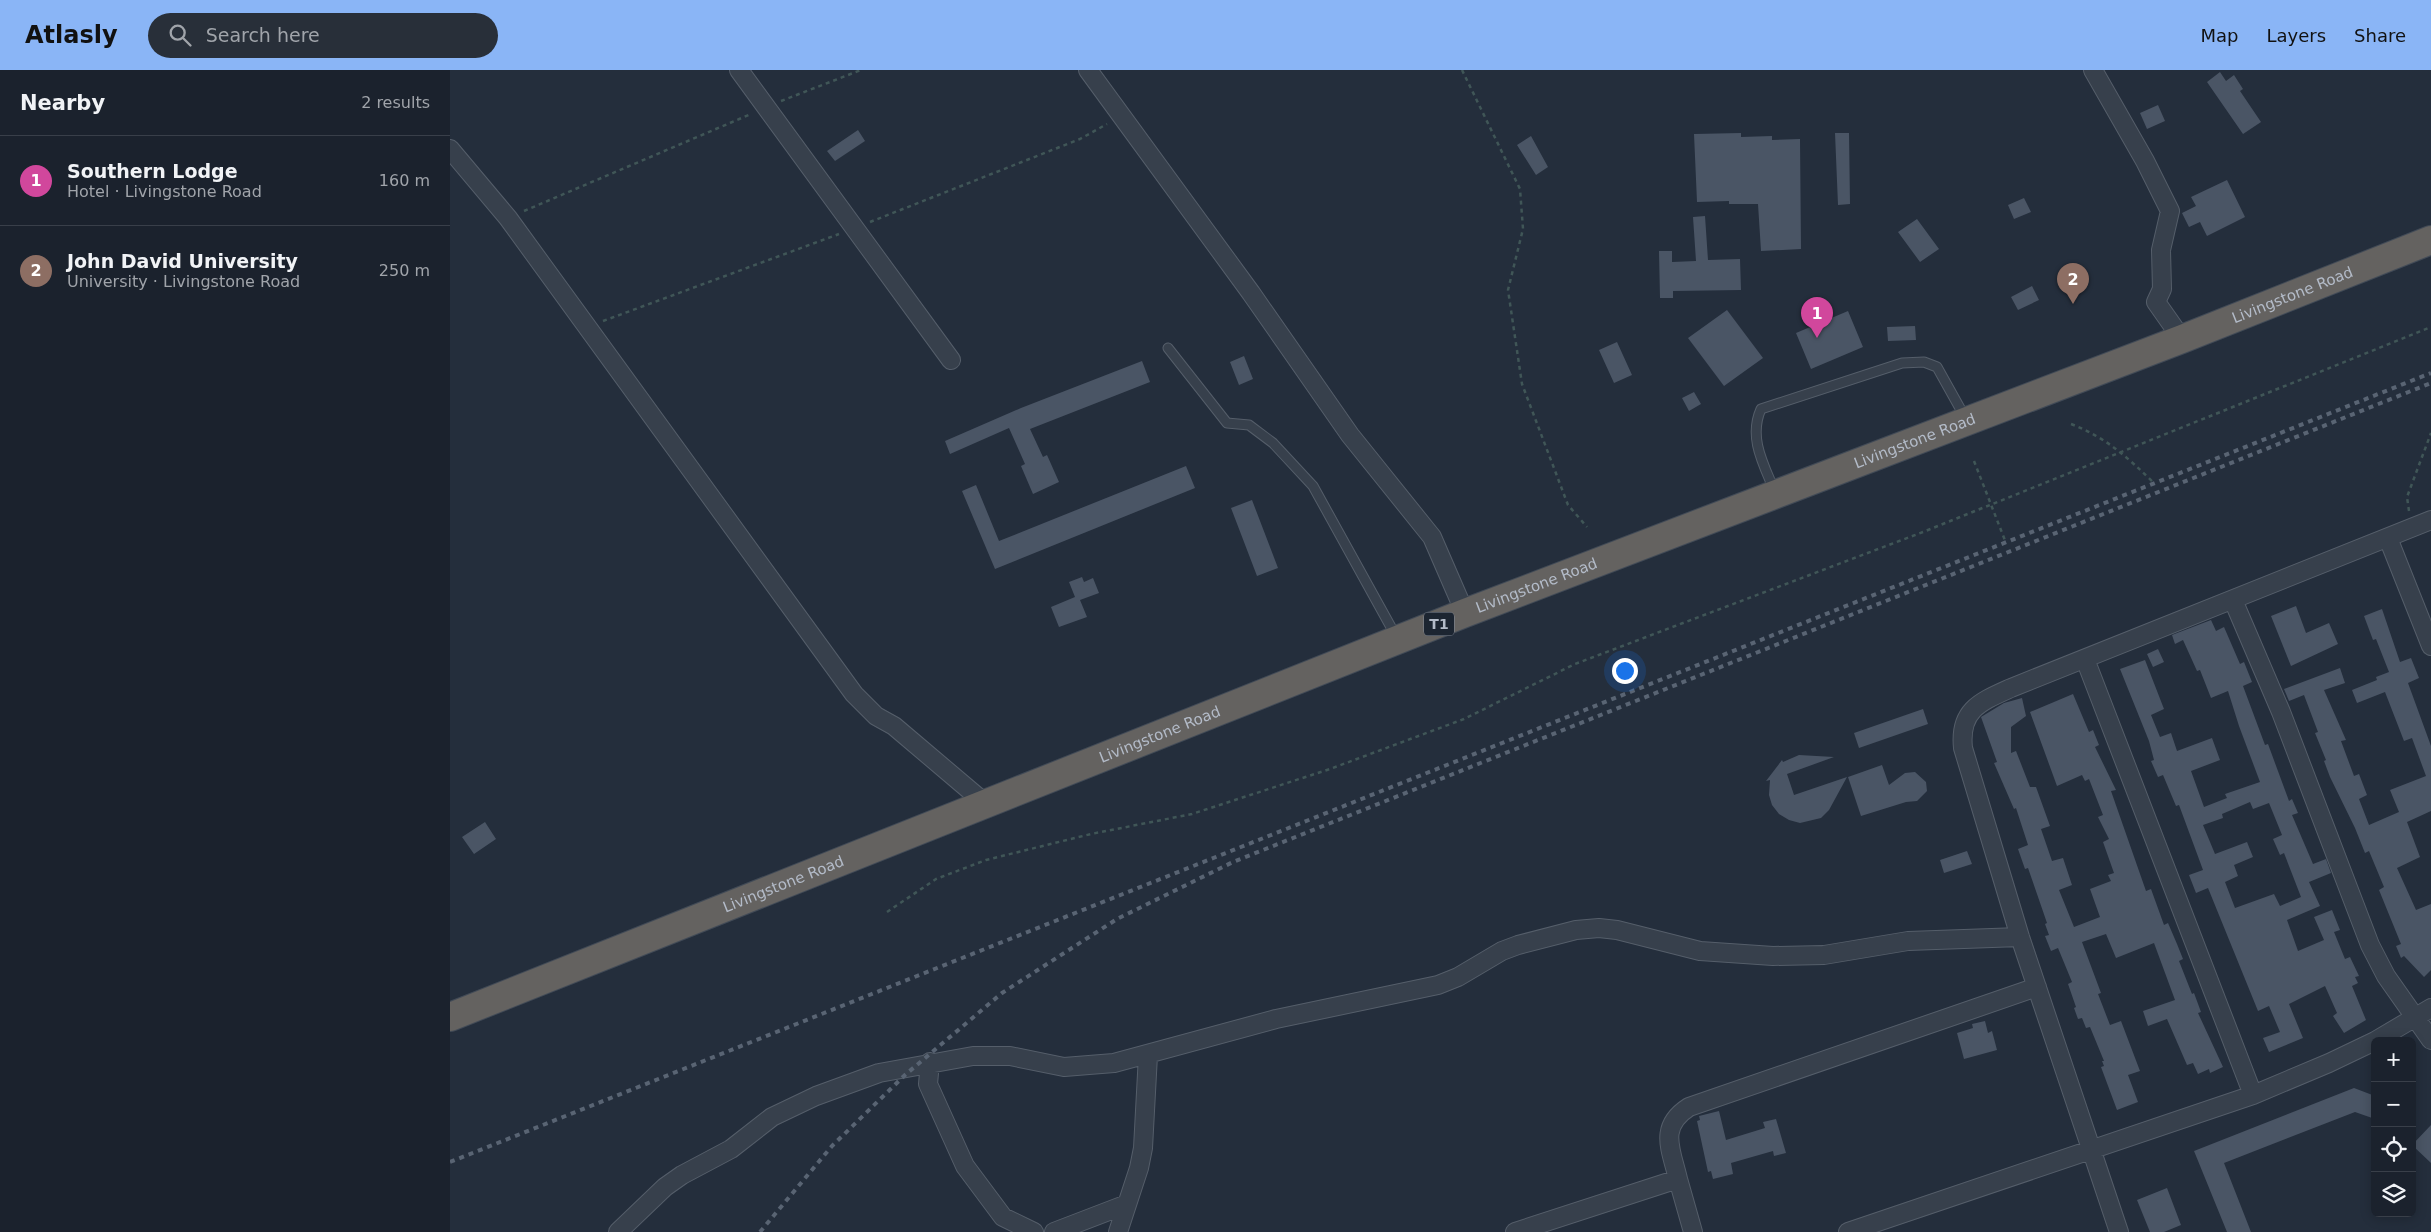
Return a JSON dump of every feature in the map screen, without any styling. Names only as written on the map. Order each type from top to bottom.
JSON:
[{"type":"highway","name":"Livingstone Road","points":[[450,1017],[1398,640],[2182,339],[2431,240]]},
{"type":"street","points":[[739,70],[951,360]]},
{"type":"street","points":[[1088,70],[1251,293],[1350,435],[1432,537],[1465,614]]},
{"type":"street","points":[[2093,70],[2146,161],[2170,211],[2161,250],[2162,289],[2156,302],[2182,339]]},
{"type":"street","points":[[450,149],[508,218],[854,694],[876,716],[894,726],[986,804]]},
{"type":"street","points":[[2120,1232],[2020,937],[1963,748],[1963,725],[1968,715],[1976,706],[1989,698],[2423,524]]},
{"type":"street","points":[[2388,538],[2431,646]]},
{"type":"street","points":[[2233,600],[2281,712],[2370,945],[2386,976],[2431,1040]]},
{"type":"street","points":[[2084,659],[2253,1094]]},
{"type":"street","points":[[618,1232],[631,1225],[644,1205],[676,1179],[731,1149],[772,1117],[816,1096],[868,1076],[930,1062],[995,1056],[1073,1067],[1114,1063],[1276,1019],[1438,985],[1518,945],[1576,930],[1599,928],[1617,930],[1661,943],[1700,951],[1780,956],[1824,955],[1908,941],[2020,937]]},
{"type":"street","points":[[1693,1232],[1678,1179],[1669,1132],[1673,1120],[1689,1107],[2037,987]]},
{"type":"street","points":[[2382,1037],[2431,1008]]},
{"type":"street","points":[[1848,1232],[2253,1094],[2329,1063],[2371,1043]]},
{"type":"street","points":[[1118,1232],[1142,1148],[1148,1055]]},
{"type":"street","points":[[930,1062],[928,1084],[965,1166],[1003,1217],[1034,1232]]},
{"type":"street","points":[[1515,1232],[1678,1179]]},
{"type":"street","points":[[1054,1232],[1127,1204]]},
{"type":"lane","points":[[1168,348],[1227,423],[1250,425],[1273,442],[1313,486],[1398,640]]},
{"type":"lane","points":[[1776,494],[1756,446],[1756,420],[1761,409],[1902,363],[1924,362],[1937,367],[1966,421]]},
{"type":"path","points":[[508,218],[767,107],[861,70]]},
{"type":"path","points":[[1462,70],[1520,189],[1523,229],[1508,290],[1522,384],[1568,505],[1587,527]]},
{"type":"path","points":[[886,912],[936,878],[986,860],[1091,834],[1192,814],[1330,769],[1464,719],[1575,664],[1991,504],[2431,327]]},
{"type":"path","points":[[2070,424],[2094,433],[2121,451],[2155,484]]},
{"type":"path","points":[[2423,524],[2408,507],[2407,497],[2431,433]]},
{"type":"path","points":[[1974,461],[2006,543]]},
{"type":"building","points":[[2220,72],[2226,81],[2234,75],[2243,89],[2240,91],[2261,122],[2243,134],[2207,82]]},
{"type":"building","points":[[2158,105],[2165,121],[2147,129],[2140,113]]},
{"type":"building","points":[[858,130],[865,141],[835,161],[827,151]]},
{"type":"building","points":[[1741,133],[1741,137],[1772,136],[1772,140],[1800,139],[1801,249],[1761,251],[1758,204],[1729,204],[1729,201],[1697,202],[1694,134]]},
{"type":"building","points":[[1835,133],[1849,133],[1850,204],[1838,205]]},
{"type":"building","points":[[1531,136],[1548,167],[1536,175],[1517,145]]},
{"type":"building","points":[[2227,180],[2245,217],[2207,236],[2200,222],[2189,227],[2182,213],[2196,206],[2191,197]]},
{"type":"building","points":[[2024,198],[2031,212],[2014,219],[2008,205]]},
{"type":"building","points":[[1705,216],[1708,260],[1740,259],[1741,290],[1673,291],[1673,298],[1660,298],[1659,251],[1672,251],[1672,262],[1696,261],[1693,217]]},
{"type":"building","points":[[1917,219],[1939,249],[1920,262],[1898,232]]},
{"type":"building","points":[[2032,286],[2039,300],[2018,310],[2011,297]]},
{"type":"building","points":[[1727,310],[1763,358],[1724,386],[1688,338]]},
{"type":"building","points":[[1848,311],[1863,347],[1811,369],[1796,333]]},
{"type":"building","points":[[1915,326],[1916,340],[1888,341],[1887,327]]},
{"type":"building","points":[[1617,342],[1632,375],[1614,383],[1599,350]]},
{"type":"building","points":[[1244,356],[1253,379],[1239,385],[1230,362]]},
{"type":"building","points":[[1142,361],[1150,382],[1030,429],[1043,457],[1047,455],[1059,482],[1033,494],[1021,466],[1025,464],[1009,428],[950,454],[945,441],[1021,408]]},
{"type":"building","points":[[1694,392],[1701,404],[1689,411],[1682,398]]},
{"type":"building","points":[[1186,466],[1195,488],[995,569],[962,491],[976,485],[999,541]]},
{"type":"building","points":[[1252,500],[1278,568],[1257,576],[1231,508]]},
{"type":"building","points":[[1082,577],[1084,582],[1093,578],[1099,593],[1080,600],[1087,617],[1059,627],[1051,607],[1075,597],[1069,582]]},
{"type":"building","points":[[2296,606],[2306,633],[2329,623],[2338,644],[2291,666],[2271,616]]},
{"type":"building","points":[[2382,609],[2400,662],[2411,658],[2419,678],[2408,683],[2431,746],[2431,811],[2407,822],[2420,857],[2397,868],[2416,910],[2431,904],[2431,970],[2424,977],[2404,956],[2401,958],[2396,946],[2401,944],[2379,890],[2384,887],[2369,851],[2365,853],[2330,777],[2324,761],[2326,760],[2315,733],[2318,732],[2304,695],[2289,701],[2284,689],[2340,668],[2345,683],[2324,690],[2346,740],[2341,741],[2354,776],[2359,774],[2367,795],[2359,799],[2369,825],[2399,812],[2390,790],[2426,776],[2412,738],[2404,741],[2385,692],[2357,703],[2352,690],[2377,680],[2376,677],[2389,672],[2376,639],[2373,640],[2364,616]]},
{"type":"building","points":[[2211,620],[2216,631],[2224,627],[2240,664],[2244,662],[2252,682],[2243,686],[2265,745],[2268,744],[2289,801],[2292,799],[2298,813],[2292,815],[2313,864],[2326,859],[2331,873],[2309,882],[2320,906],[2287,920],[2298,951],[2324,940],[2314,917],[2332,910],[2340,930],[2334,932],[2345,959],[2350,957],[2359,976],[2355,977],[2358,983],[2352,986],[2366,1020],[2344,1033],[2333,1016],[2337,1013],[2325,986],[2289,1004],[2303,1038],[2269,1052],[2263,1038],[2280,1032],[2269,1006],[2258,1011],[2208,888],[2196,893],[2189,875],[2203,870],[2179,805],[2176,806],[2163,775],[2158,777],[2151,761],[2154,760],[2149,741],[2120,669],[2145,660],[2164,709],[2151,715],[2160,737],[2171,733],[2177,751],[2212,738],[2220,760],[2191,771],[2204,807],[2227,798],[2225,794],[2260,782],[2228,691],[2211,698],[2200,670],[2197,671],[2183,640],[2175,644],[2172,635]],"holes":[[[2250,802],[2253,809],[2269,803],[2282,835],[2273,839],[2280,855],[2284,853],[2301,897],[2280,906],[2274,894],[2235,908],[2225,882],[2238,876],[2234,865],[2253,857],[2247,842],[2215,854],[2203,825],[2223,818],[2222,814]]]},
{"type":"building","points":[[2158,649],[2164,662],[2153,667],[2147,654]]},
{"type":"building","points":[[2073,694],[2089,732],[2093,730],[2099,745],[2095,747],[2116,790],[2111,791],[2146,891],[2151,889],[2164,925],[2168,923],[2183,959],[2179,961],[2201,1012],[2198,1013],[2223,1067],[2210,1073],[2209,1069],[2198,1074],[2193,1063],[2187,1065],[2167,1019],[2148,1026],[2143,1011],[2175,1000],[2154,943],[2116,958],[2106,934],[2082,942],[2101,993],[2098,994],[2110,1025],[2121,1021],[2140,1071],[2128,1075],[2138,1102],[2117,1110],[2101,1067],[2104,1066],[2102,1061],[2104,1061],[2090,1027],[2086,1028],[2082,1018],[2078,1019],[2068,984],[2072,982],[2058,948],[2051,951],[2045,936],[2049,935],[2045,924],[2047,923],[2028,868],[2025,869],[2018,849],[2028,845],[2016,808],[2014,809],[1994,763],[1997,762],[1981,717],[2004,703],[2022,698],[2026,716],[2011,727],[2011,753],[2016,751],[2030,787],[2036,787],[2050,826],[2041,829],[2052,861],[2063,858],[2072,885],[2059,890],[2074,927],[2100,917],[2090,889],[2111,881],[2108,875],[2114,873],[2103,842],[2109,839],[2098,817],[2103,815],[2089,779],[2085,781],[2082,775],[2057,786],[2030,712]]},
{"type":"building","points":[[1923,709],[1928,724],[1859,748],[1854,733]]},
{"type":"building","points":[[1799,755],[1834,757],[1787,774],[1794,795],[1847,777],[1829,810],[1821,818],[1800,823],[1789,820],[1779,814],[1772,805],[1769,795],[1770,780],[1766,781],[1782,760],[1783,762]]},
{"type":"building","points":[[1882,765],[1889,785],[1905,773],[1915,772],[1926,782],[1927,791],[1917,801],[1906,802],[1861,816],[1848,777]]},
{"type":"building","points":[[485,822],[496,839],[474,854],[462,837]]},
{"type":"building","points":[[1967,851],[1972,864],[1944,873],[1940,860]]},
{"type":"building","points":[[1985,1021],[1988,1033],[1992,1031],[1997,1050],[1964,1059],[1957,1033],[1973,1028],[1972,1024]]},
{"type":"building","points":[[2354,1088],[2371,1094],[2371,1118],[2355,1112],[2224,1163],[2251,1232],[2227,1232],[2194,1151]]},
{"type":"building","points":[[1719,1111],[1726,1140],[1765,1128],[1763,1122],[1776,1119],[1786,1153],[1774,1156],[1773,1151],[1731,1163],[1733,1174],[1713,1179],[1711,1171],[1708,1172],[1697,1121],[1700,1120],[1699,1116]]},
{"type":"building","points":[[2431,1125],[2431,1163],[2416,1149],[2416,1141]]},
{"type":"building","points":[[2167,1188],[2181,1225],[2164,1232],[2150,1232],[2137,1200]]},
{"type":"railway","points":[[450,1162],[2431,373]]},
{"type":"railway","points":[[760,1232],[832,1146],[905,1075],[1002,993],[1117,919],[1233,862],[2431,383]]},
{"type":"place","name":"John David University","points":[[2073,304]]},
{"type":"place","name":"Southern Lodge","points":[[1817,338]]}]
